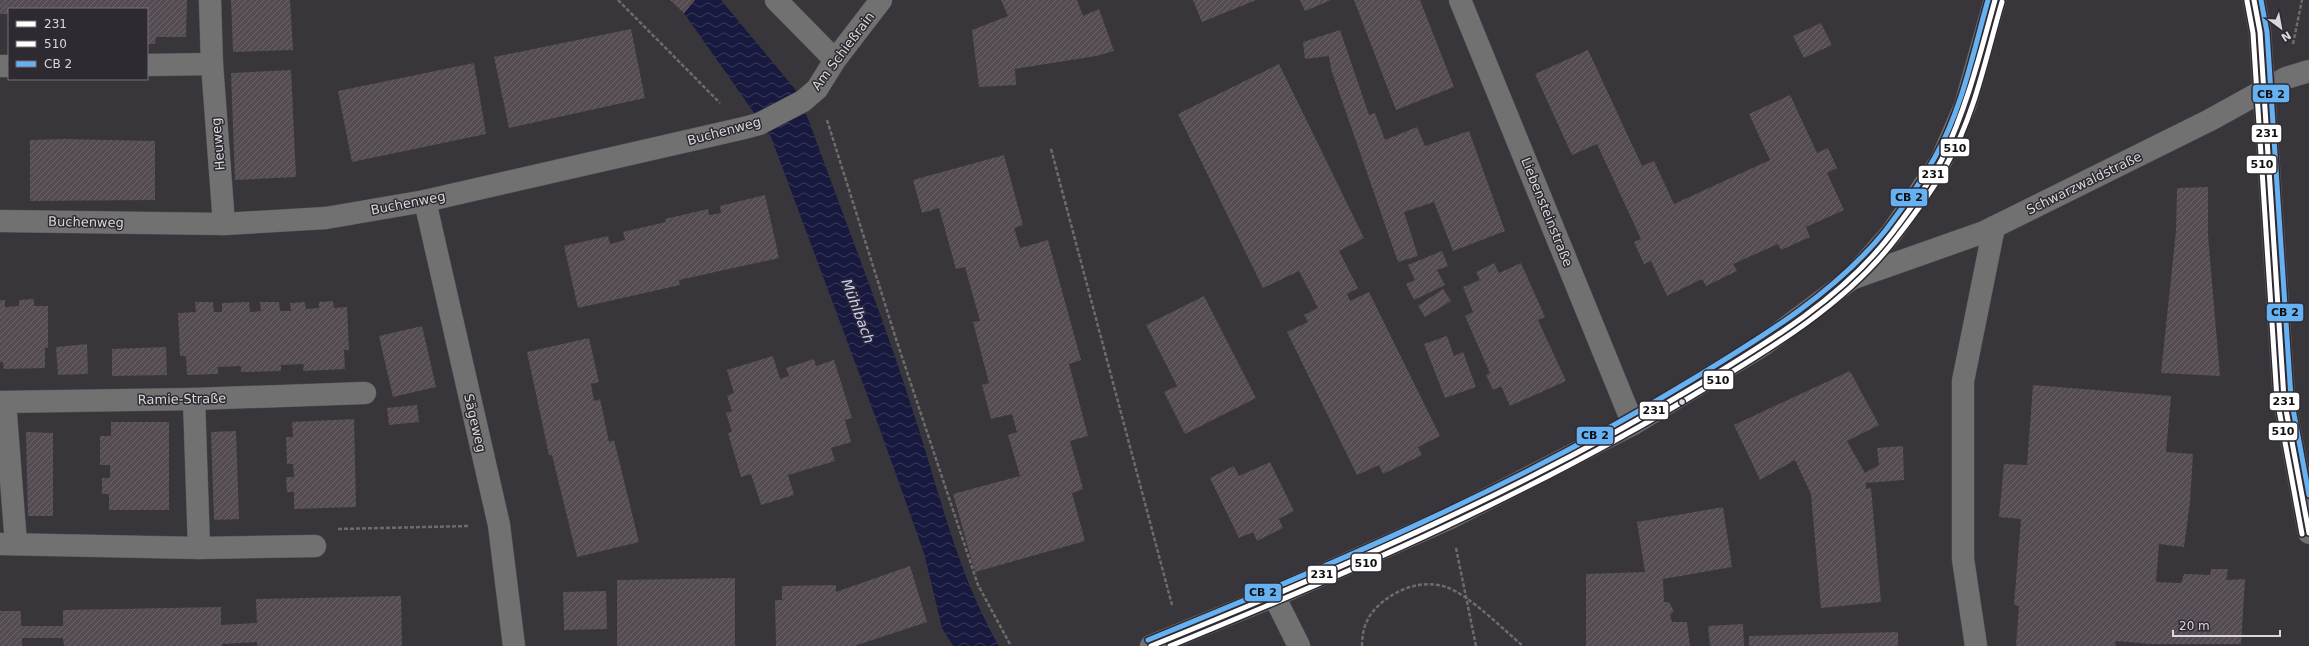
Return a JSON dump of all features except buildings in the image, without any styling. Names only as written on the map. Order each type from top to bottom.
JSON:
[{"type":"main road","points":[[1151,646],[1274,596],[1450,518],[1633,424],[1763,345],[1851,279],[1891,234],[1941,162],[1965,106],[1995,0]]},
{"type":"street","name":"Heuweg","points":[[210,0],[212,64],[224,224]]},
{"type":"street","points":[[776,0],[835,60]]},
{"type":"street","name":"Am Schießrain","points":[[810,95],[881,0]]},
{"type":"street","name":"Liebensteinstraße","points":[[1460,0],[1633,424]]},
{"type":"street","points":[[2254,0],[2260,32],[2284,399],[2309,533]]},
{"type":"street","points":[[148,65],[212,64]]},
{"type":"street","name":"Schwarzwaldstraße","points":[[1851,279],[1994,227],[2210,120],[2286,78],[2309,71]]},
{"type":"street","name":"Buchenweg","points":[[0,221],[224,224],[326,218],[426,201],[752,126],[810,95]]},
{"type":"street","name":"Sägeweg","points":[[426,201],[498,525],[514,646]]},
{"type":"street","points":[[1976,646],[1963,559],[1963,381],[1994,227]]},
{"type":"street","name":"Ramie-Straße","points":[[3,402],[194,399],[365,393]]},
{"type":"street","points":[[194,399],[199,548]]},
{"type":"street","points":[[3,402],[8,544],[199,548],[315,546]]},
{"type":"street","points":[[1274,596],[1299,646]]},
{"type":"path","points":[[618,0],[752,126]]},
{"type":"path","points":[[2286,78],[2302,0]]},
{"type":"path","points":[[810,95],[896,339],[978,585],[1011,646]]},
{"type":"path","points":[[1051,149],[1180,635]]},
{"type":"path","points":[[1450,518],[1476,646]]},
{"type":"path","points":[[315,546],[340,528],[498,525]]},
{"type":"path","points":[[1362,646],[1362,632],[1366,620],[1378,605],[1394,593],[1409,586],[1431,584],[1446,587],[1461,595],[1523,646]]},
{"type":"water","name":"Mühlbach","points":[[695,0],[721,0],[795,89],[809,121],[888,336],[960,560],[971,590],[999,646],[953,646],[942,628],[924,553],[878,424],[771,137],[684,13]]},
{"type":"transit line","points":[[1148,640],[1357,552],[1494,488],[1628,417],[1745,347],[1796,313],[1843,275],[1865,254],[1885,231],[1924,175],[1935,157],[1953,120],[1972,60],[1988,0]]},
{"type":"transit line","name":"231","points":[[1151,646],[1293,587],[1502,491],[1638,420],[1730,365],[1781,333],[1806,315],[1852,277],[1873,256],[1905,216],[1937,168],[1951,140],[1966,101],[1995,0]]},
{"type":"transit line","name":"231","points":[[2254,0],[2260,32],[2284,399],[2309,533]]},
{"type":"transit line","points":[[2261,0],[2267,32],[2291,398],[2309,495]]},
{"type":"transit line","name":"510","points":[[2247,1],[2253,33],[2277,399],[2302,534]]},
{"type":"transit line","name":"510","points":[[1170,646],[1376,559],[1511,495],[1643,425],[1784,339],[1809,321],[1856,282],[1878,260],[1917,211],[1942,173],[1957,145],[1965,125],[1985,64],[2002,2]]}]
